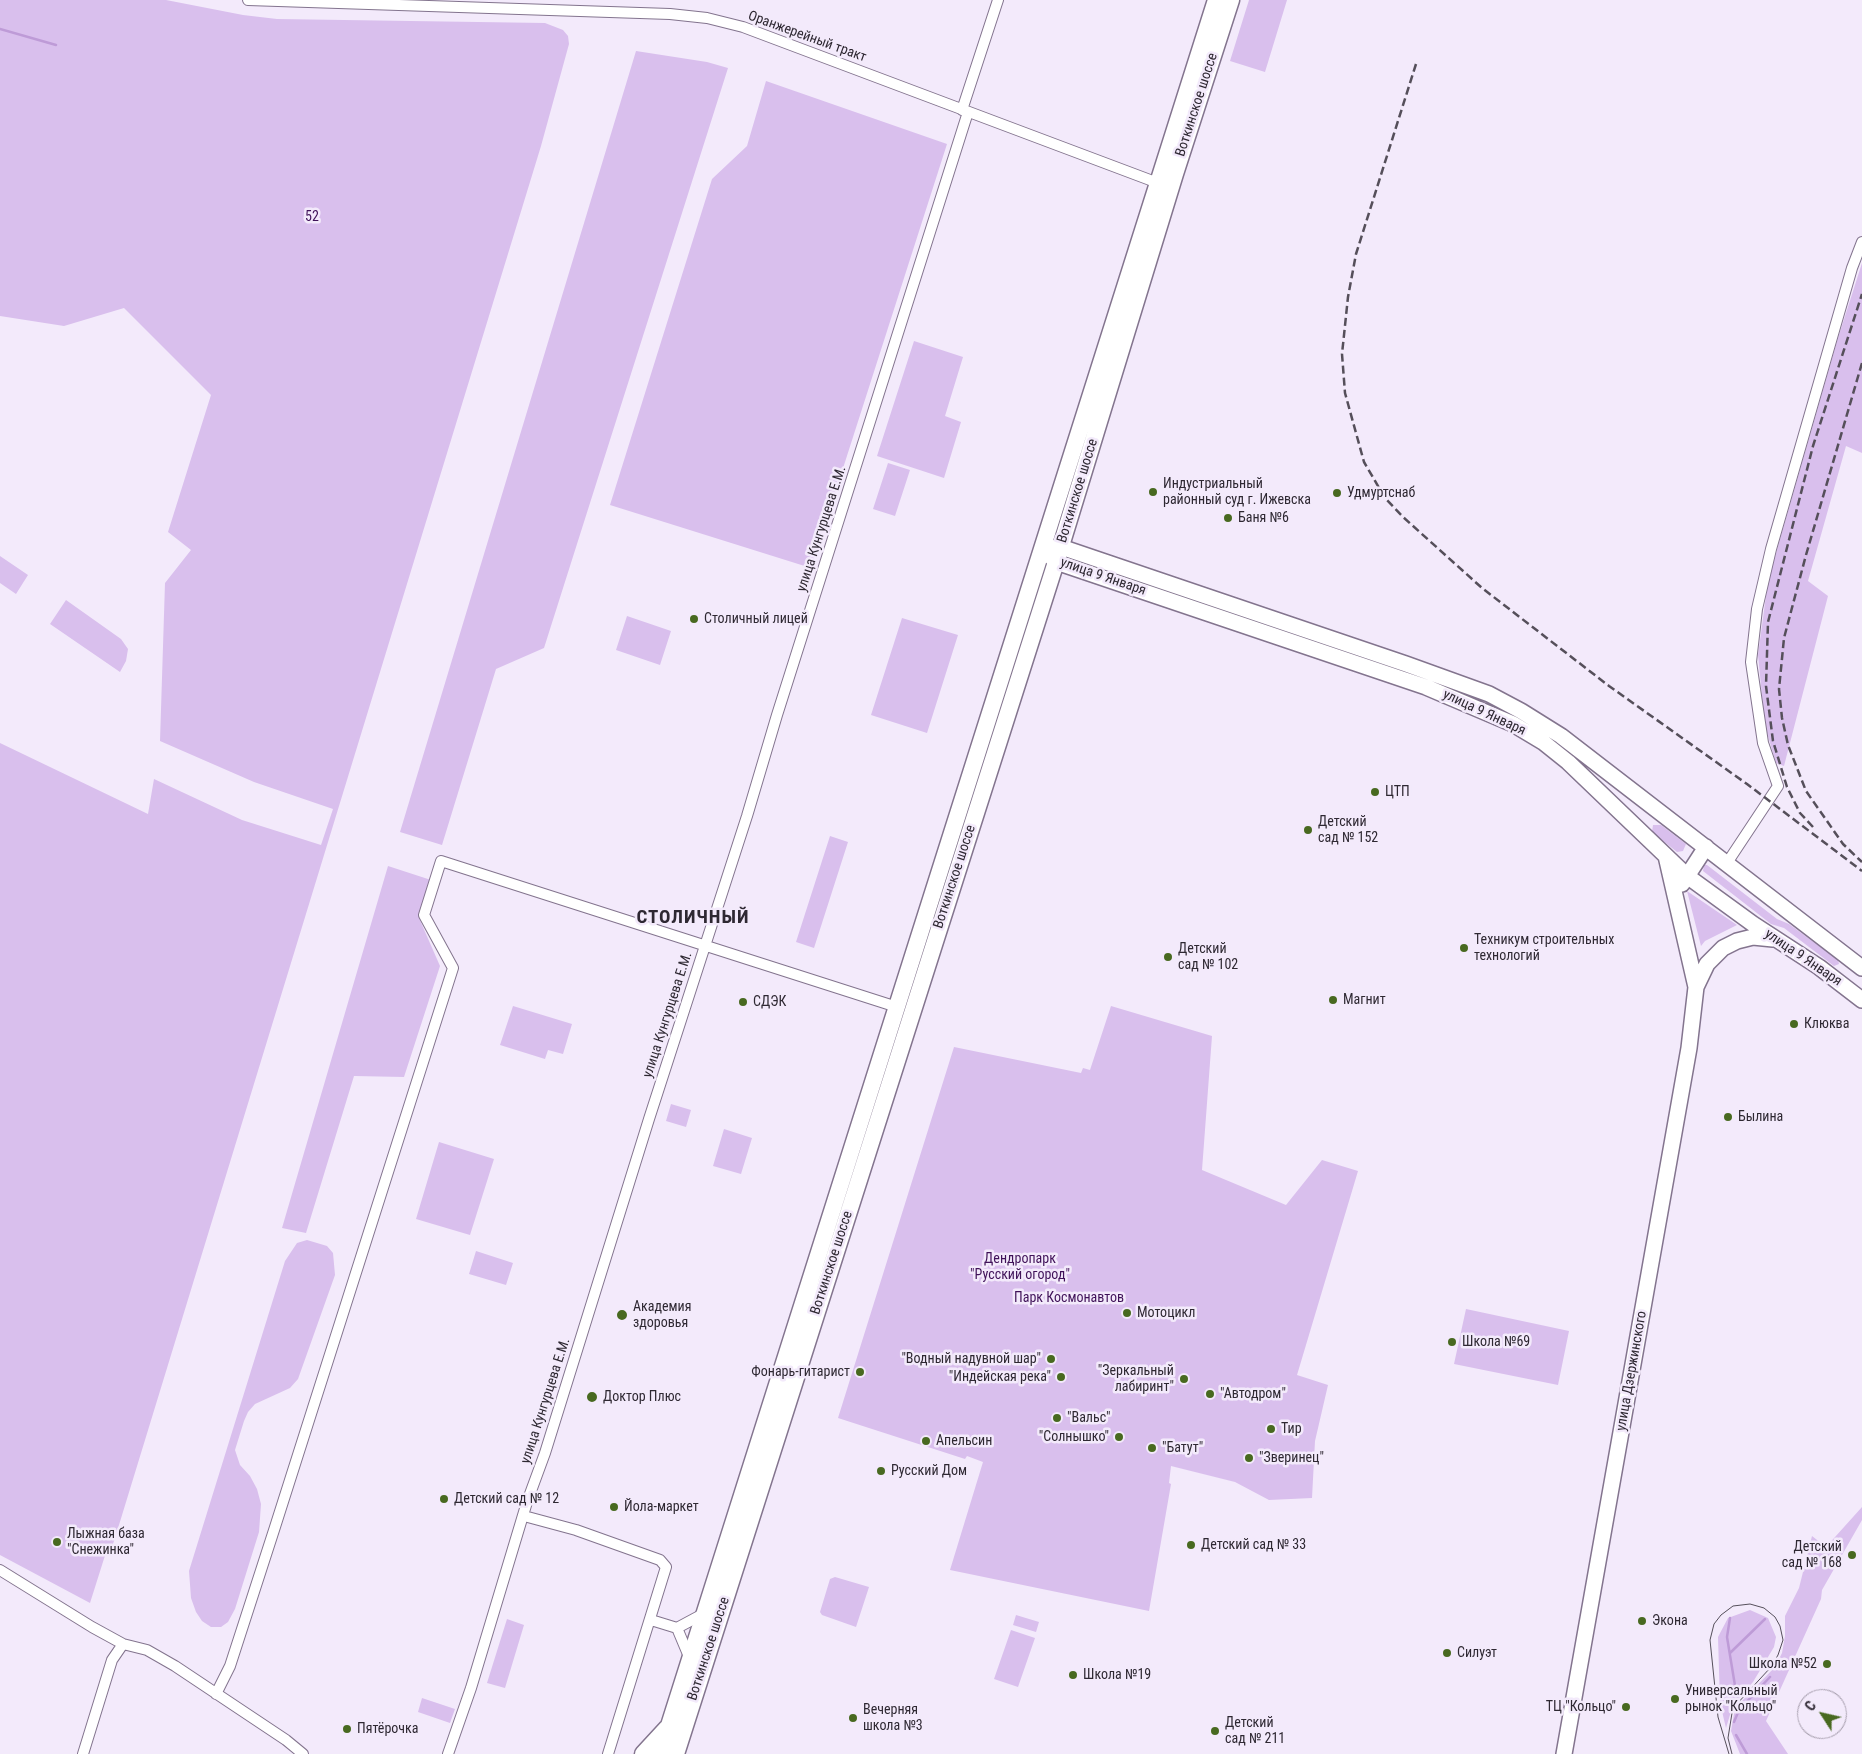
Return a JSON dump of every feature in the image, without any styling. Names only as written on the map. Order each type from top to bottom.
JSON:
[{"type":"main road","name":"Воткинское шоссе","points":[[678,1751],[1058,554],[1165,185],[1216,0]]},
{"type":"main road","name":"Воткинское шоссе","points":[[660,1754],[1043,549],[1165,185],[1231,0]]},
{"type":"main road","name":"улица 9 Января","points":[[1043,549],[1406,664],[1488,694],[1521,711],[1561,736],[1857,964]]},
{"type":"main road","name":"улица 9 Января","points":[[1058,554],[1489,713],[1543,742],[1579,773],[1687,876],[1753,924],[1838,981],[1862,1000]]},
{"type":"main road","points":[[1400,679],[1406,664]]},
{"type":"main road","points":[[1675,896],[1706,848]]},
{"type":"main road","name":"улица Дзержинского","points":[[1564,1754],[1689,1048],[1696,987],[1666,856]]},
{"type":"main road","name":"улица Дзержинского","points":[[1696,987],[1708,964],[1723,948],[1753,937],[1769,937],[1781,941]]},
{"type":"main road","points":[[1838,981],[1857,964]]},
{"type":"main road","points":[[643,1754],[670,1725]]},
{"type":"street","name":"Оранжерейный тракт","points":[[248,0],[670,14],[707,18],[743,27],[1165,185]]},
{"type":"street","name":"улица Кунгурцева Е.М.","points":[[448,1754],[474,1679],[705,946],[998,0]]},
{"type":"street","points":[[1726,863],[1778,786],[1763,743],[1751,662],[1757,609],[1774,540],[1852,268],[1862,242]]},
{"type":"street","points":[[216,1694],[230,1666],[453,968],[424,915],[441,862],[897,1007]]},
{"type":"street","points":[[524,1516],[576,1530],[660,1560],[666,1567],[608,1754]]},
{"type":"street","points":[[0,1570],[123,1644],[147,1650],[286,1740],[303,1754]]},
{"type":"street","points":[[651,1620],[677,1628],[705,1613]]},
{"type":"street","points":[[677,1628],[690,1659]]},
{"type":"street","points":[[83,1754],[112,1660],[123,1644]]},
{"type":"green space","name":"52","points":[[0,0],[166,0],[243,15],[277,19],[545,23],[563,30],[568,36],[569,44],[541,146],[115,1538],[112,1547],[108,1546],[90,1603],[0,1555],[0,743],[148,814],[154,779],[242,820],[321,845],[333,809],[254,782],[160,741],[165,583],[191,550],[168,532],[211,395],[124,308],[64,326],[0,316]]},
{"type":"green space","points":[[1249,0],[1287,0],[1265,72],[1230,61]]},
{"type":"green space","points":[[636,51],[707,62],[728,68],[544,648],[496,669],[442,845],[400,832]]},
{"type":"green space","points":[[766,81],[947,144],[811,568],[610,505],[712,179],[747,146]]},
{"type":"green space","points":[[1862,263],[1862,453],[1846,446],[1808,581],[1828,596],[1784,766],[1776,763],[1765,726],[1758,655],[1768,581],[1838,338]]},
{"type":"green space","points":[[914,341],[963,357],[945,416],[961,422],[944,478],[877,456]]},
{"type":"green space","points":[[888,463],[910,470],[895,516],[873,509]]},
{"type":"green space","points":[[0,556],[28,575],[16,594],[0,583]]},
{"type":"green space","points":[[66,600],[121,639],[128,649],[126,661],[120,672],[50,624]]},
{"type":"green space","points":[[627,616],[671,631],[660,665],[616,650]]},
{"type":"green space","points":[[902,618],[958,635],[927,733],[871,715]]},
{"type":"green space","points":[[1653,825],[1661,825],[1686,844],[1683,851],[1677,852],[1652,832]]},
{"type":"green space","points":[[830,836],[848,842],[814,948],[796,942]]},
{"type":"green space","points":[[1704,865],[1707,865],[1777,919],[1789,924],[1838,960],[1839,964],[1834,966],[1784,928],[1771,924],[1703,871]]},
{"type":"green space","points":[[388,866],[431,880],[419,918],[440,966],[404,1077],[354,1076],[306,1233],[282,1228]]},
{"type":"green space","points":[[1687,891],[1737,925],[1705,941],[1701,946]]},
{"type":"green space","points":[[513,1006],[572,1024],[563,1054],[548,1050],[545,1059],[500,1045]]},
{"type":"green space","name":"Парк Космонавтов","points":[[1111,1006],[1212,1036],[1202,1170],[1286,1205],[1322,1160],[1358,1171],[1297,1375],[1328,1385],[1315,1441],[1312,1498],[1269,1500],[1235,1482],[1171,1466],[1169,1483],[1171,1484],[1149,1611],[950,1570],[983,1462],[967,1456],[965,1459],[838,1418],[954,1047],[1081,1073],[1083,1068],[1090,1070]]},
{"type":"green space","points":[[671,1104],[691,1110],[686,1127],[666,1121]]},
{"type":"green space","points":[[724,1129],[752,1138],[741,1174],[713,1166]]},
{"type":"green space","points":[[439,1142],[494,1159],[470,1235],[416,1219]]},
{"type":"green space","points":[[307,1240],[327,1246],[333,1253],[335,1275],[298,1379],[290,1388],[255,1404],[248,1412],[244,1421],[235,1450],[240,1465],[250,1476],[257,1489],[261,1504],[259,1532],[235,1609],[228,1622],[221,1627],[211,1627],[202,1621],[196,1612],[191,1598],[189,1571],[285,1261],[297,1243]]},
{"type":"green space","points":[[476,1251],[513,1263],[506,1285],[469,1274]]},
{"type":"green space","points":[[1466,1309],[1569,1331],[1558,1385],[1454,1364]]},
{"type":"green space","points":[[1862,1507],[1862,1520],[1822,1590],[1821,1599],[1766,1721],[1788,1754],[1740,1754],[1731,1731],[1734,1714],[1741,1702],[1775,1667],[1782,1653],[1785,1636],[1785,1616],[1799,1588],[1812,1536],[1826,1547]]},
{"type":"green space","points":[[835,1577],[869,1587],[856,1627],[822,1615],[820,1612],[830,1579]]},
{"type":"green space","points":[[1750,1610],[1768,1618],[1776,1637],[1774,1647],[1753,1682],[1733,1705],[1726,1728],[1720,1703],[1718,1637],[1728,1618]]},
{"type":"green space","points":[[1016,1615],[1039,1622],[1036,1632],[1013,1625]]},
{"type":"green space","points":[[507,1619],[524,1625],[505,1688],[487,1683]]},
{"type":"green space","points":[[1011,1630],[1035,1638],[1018,1687],[994,1679]]},
{"type":"green space","points":[[422,1698],[455,1709],[450,1723],[418,1712]]},
{"type":"waterway","points":[[0,29],[56,45]]},
{"type":"waterway","points":[[1730,1618],[1727,1637],[1739,1710]]},
{"type":"waterway","points":[[1730,1653],[1765,1619]]},
{"type":"waterway","points":[[1734,1722],[1739,1710],[1770,1677]]},
{"type":"waterway","points":[[1736,1735],[1747,1754]]},
{"type":"tram line","points":[[1729,1754],[1718,1717],[1710,1640],[1714,1624],[1721,1615],[1733,1606],[1750,1604],[1764,1608],[1775,1617],[1780,1626],[1783,1640],[1778,1655],[1771,1667],[1735,1706],[1728,1738],[1732,1754]]},
{"type":"railway","points":[[1416,64],[1356,254],[1348,297],[1342,354],[1345,393],[1364,462],[1385,498],[1403,517],[1482,588],[1609,686],[1747,784],[1862,871]]},
{"type":"railway","points":[[1813,827],[1800,813],[1787,787],[1773,741],[1766,686],[1768,622],[1813,446],[1862,294]]},
{"type":"railway","points":[[1862,363],[1784,638],[1779,689],[1782,718],[1788,745],[1806,791],[1843,844],[1862,862]]},
{"type":"place","name":"Индустриальный районный суд г. Ижевска","points":[[1153,492]]},
{"type":"place","name":"Удмуртснаб","points":[[1337,493]]},
{"type":"place","name":"Баня №6","points":[[1228,518]]},
{"type":"place","name":"Столичный лицей","points":[[694,619]]},
{"type":"place","name":"ЦТП","points":[[1375,792]]},
{"type":"place","name":"Детский сад № 152","points":[[1308,830]]},
{"type":"place","name":"Техникум строительных технологий","points":[[1464,948]]},
{"type":"place","name":"Детский сад № 102","points":[[1168,957]]},
{"type":"place","name":"Магнит","points":[[1333,1000]]},
{"type":"place","name":"СДЭК","points":[[743,1002]]},
{"type":"place","name":"Клюква","points":[[1794,1024]]},
{"type":"place","name":"Былина","points":[[1728,1117]]},
{"type":"place","name":"Мотоцикл","points":[[1127,1313]]},
{"type":"place","name":"Академия здоровья","points":[[622,1315]]},
{"type":"place","name":"Школа №69","points":[[1452,1342]]},
{"type":"place","name":"\"Водный надувной шар\"","points":[[1051,1359]]},
{"type":"place","name":"Фонарь-гитарист","points":[[860,1372]]},
{"type":"place","name":"\"Индейская река\"","points":[[1061,1377]]},
{"type":"place","name":"\"Зеркальный лабиринт\"","points":[[1184,1379]]},
{"type":"place","name":"\"Автодром\"","points":[[1210,1394]]},
{"type":"place","name":"Доктор Плюс","points":[[592,1397]]},
{"type":"place","name":"\"Вальс\"","points":[[1057,1418]]},
{"type":"place","name":"Тир","points":[[1271,1429]]},
{"type":"place","name":"\"Солнышко\"","points":[[1119,1437]]},
{"type":"place","name":"Апельсин","points":[[926,1441]]},
{"type":"place","name":"\"Батут\"","points":[[1152,1448]]},
{"type":"place","name":"\"Зверинец\"","points":[[1249,1458]]},
{"type":"place","name":"Русский Дом","points":[[881,1471]]},
{"type":"place","name":"Детский сад № 12","points":[[444,1499]]},
{"type":"place","name":"Йола-маркет","points":[[614,1507]]},
{"type":"place","name":"Лыжная база \"Снежинка\"","points":[[57,1542]]},
{"type":"place","name":"Детский сад № 33","points":[[1191,1545]]},
{"type":"place","name":"Детский сад № 168","points":[[1852,1555]]},
{"type":"place","name":"Экона","points":[[1642,1621]]},
{"type":"place","name":"Силуэт","points":[[1447,1653]]},
{"type":"place","name":"Школа №52","points":[[1827,1664]]},
{"type":"place","name":"Школа №19","points":[[1073,1675]]},
{"type":"place","name":"Универсальный рынок \"Кольцо\"","points":[[1675,1699]]},
{"type":"place","name":"ТЦ \"Кольцо\"","points":[[1626,1707]]},
{"type":"place","name":"Вечерняя школа №3","points":[[853,1718]]},
{"type":"place","name":"Пятёрочка","points":[[347,1729]]},
{"type":"place","name":"Детский сад № 211","points":[[1215,1731]]},
{"type":"district","name":"СТОЛИЧНЫЙ","points":[[693,918]]},
{"type":"park label","name":"Дендропарк \"Русский огород\"","points":[[1020,1268]]}]
